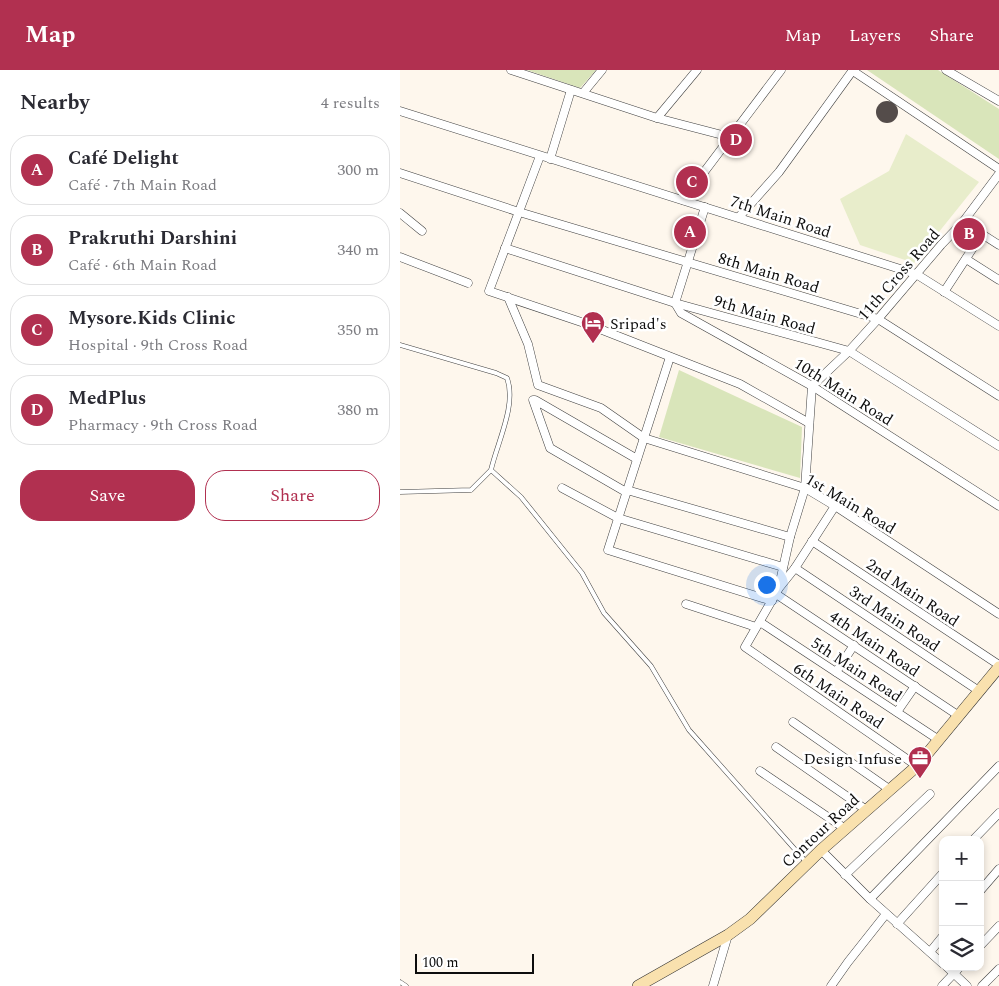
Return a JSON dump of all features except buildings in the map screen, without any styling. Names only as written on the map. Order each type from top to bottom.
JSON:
[{"type":"street","points":[[511,70],[657,118],[730,137]]},
{"type":"street","points":[[583,93],[602,70]]},
{"type":"street","points":[[657,118],[697,70]]},
{"type":"street","points":[[684,200],[781,70]]},
{"type":"street","points":[[946,70],[999,101]]},
{"type":"street","points":[[740,218],[779,172],[853,71],[999,169]]},
{"type":"street","points":[[550,158],[571,90]]},
{"type":"street","name":"7th Main Road","points":[[400,111],[916,274],[999,326]]},
{"type":"street","points":[[540,156],[489,291],[587,324],[740,384],[809,423]]},
{"type":"street","name":"8th Main Road","points":[[400,174],[519,212],[878,319],[999,396]]},
{"type":"street","name":"11th Cross Road","points":[[812,386],[849,351],[878,319],[963,222],[999,174]]},
{"type":"street","points":[[674,303],[705,207]]},
{"type":"street","points":[[400,213],[422,231]]},
{"type":"street","points":[[963,222],[999,245]]},
{"type":"street","points":[[944,292],[982,234]]},
{"type":"street","name":"9th Main Road","points":[[505,248],[674,303],[849,351],[999,446]]},
{"type":"street","points":[[400,257],[468,283]]},
{"type":"street","points":[[966,259],[999,280]]},
{"type":"street","name":"1st Main Road","points":[[508,297],[528,344],[538,385],[601,408],[644,438],[805,488],[836,506],[999,614]]},
{"type":"street","name":"10th Main Road","points":[[674,303],[681,313],[812,386],[999,506]]},
{"type":"street","points":[[618,518],[670,357]]},
{"type":"street","points":[[776,594],[790,537],[805,488],[812,386]]},
{"type":"street","points":[[637,459],[533,400],[550,448],[627,491],[790,537]]},
{"type":"street","points":[[562,488],[618,518],[783,568]]},
{"type":"street","points":[[758,624],[776,594],[836,506]]},
{"type":"street","name":"4th Main Road","points":[[618,518],[608,550],[776,594],[959,716]]},
{"type":"street","name":"2nd Main Road","points":[[812,541],[999,666]]},
{"type":"street","name":"3rd Main Road","points":[[786,556],[979,691]]},
{"type":"street","name":"5th Main Road","points":[[686,604],[758,624],[836,672],[939,740]]},
{"type":"street","name":"6th Main Road","points":[[758,624],[744,647],[917,766]]},
{"type":"street","points":[[836,672],[854,645]]},
{"type":"street","name":"Contour Road","points":[[638,986],[728,935],[750,919],[844,828],[917,766],[999,666]]},
{"type":"street","points":[[897,712],[916,686]]},
{"type":"street","points":[[792,722],[889,789]]},
{"type":"street","points":[[776,747],[865,810]]},
{"type":"street","points":[[870,899],[999,766]]},
{"type":"street","points":[[760,771],[844,828]]},
{"type":"street","points":[[845,875],[930,794]]},
{"type":"street","points":[[978,836],[999,813]]},
{"type":"street","points":[[821,850],[886,914],[939,960]]},
{"type":"street","points":[[984,886],[999,869]]},
{"type":"street","points":[[897,924],[939,877]]},
{"type":"street","points":[[831,986],[886,914]]},
{"type":"street","points":[[984,942],[999,926]]},
{"type":"street","points":[[713,986],[728,935]]},
{"type":"street","points":[[930,952],[939,941]]},
{"type":"street","points":[[982,986],[999,968]]},
{"type":"street","points":[[951,971],[967,986]]},
{"type":"street","points":[[942,986],[957,971]]},
{"type":"lane","points":[[400,345],[496,373],[506,378],[510,387],[510,399],[491,470],[471,490],[400,492]]},
{"type":"lane","points":[[491,470],[521,497],[582,573],[604,614],[651,666],[689,730],[807,863]]},
{"type":"lane","points":[[400,982],[406,986]]},
{"type":"green space","points":[[527,70],[596,70],[580,88]]},
{"type":"green space","points":[[867,70],[938,70],[999,109],[999,159]]},
{"type":"green space","points":[[906,134],[979,182],[914,263],[860,245],[840,199],[889,171]]},
{"type":"green space","points":[[679,370],[802,427],[800,478],[659,437]]},
{"type":"place","name":"MedPlus","points":[[736,140]]},
{"type":"place","name":"Mysore.Kids Clinic","points":[[692,182]]},
{"type":"place","name":"Café Delight","points":[[690,232]]},
{"type":"place","name":"Prakruthi Darshini","points":[[969,234]]},
{"type":"place","name":"Sripad's","points":[[593,344]]},
{"type":"place","name":"Design Infuse","points":[[920,779]]}]
